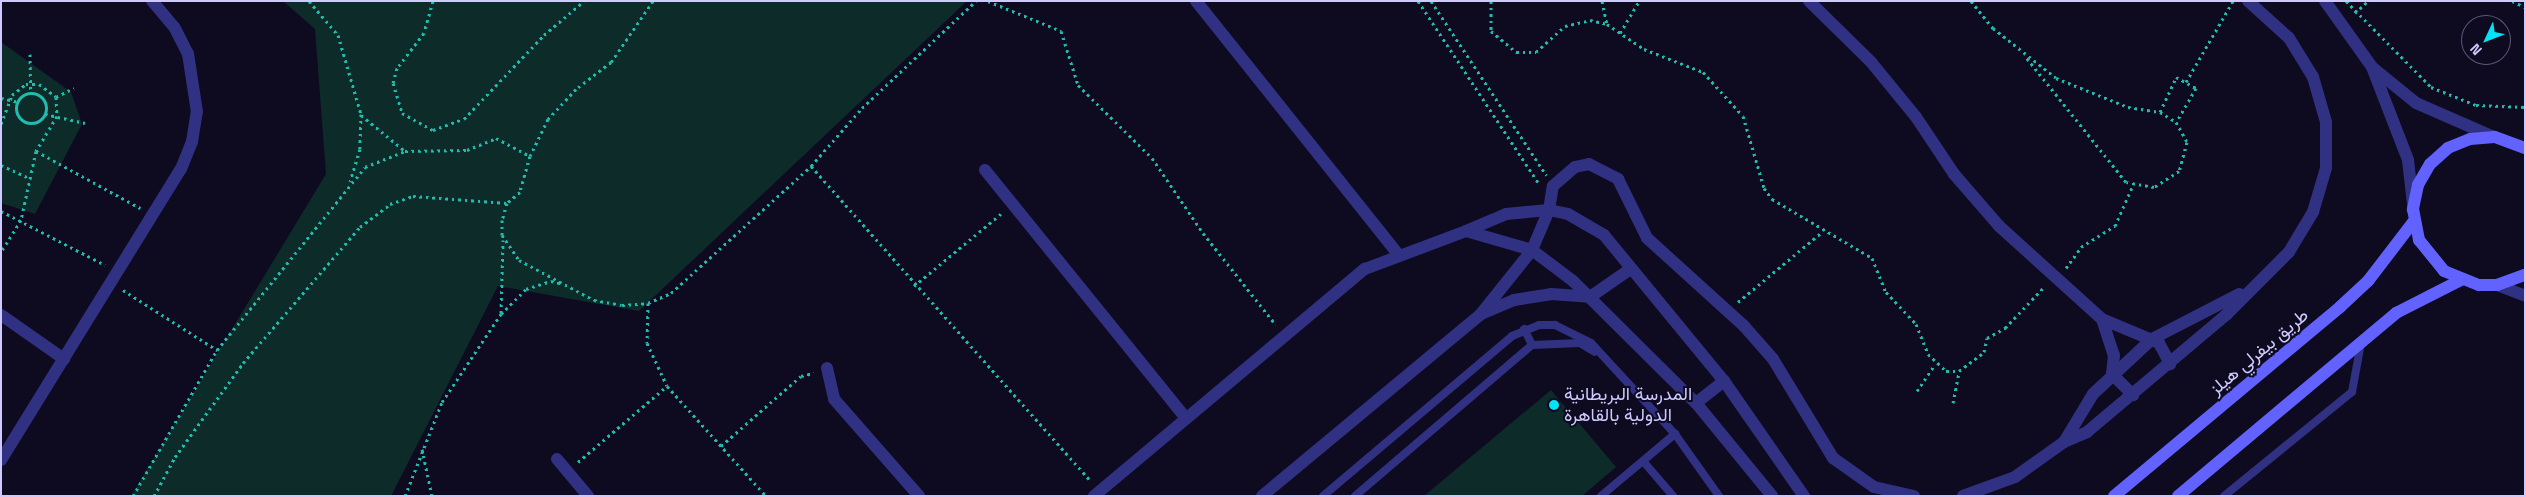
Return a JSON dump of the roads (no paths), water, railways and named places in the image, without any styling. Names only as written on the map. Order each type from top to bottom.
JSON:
[{"type":"street","points":[[1,460],[181,170],[197,112],[188,54],[174,27],[152,1]]},
{"type":"street","points":[[1196,1],[1397,253]]},
{"type":"street","points":[[1809,1],[1871,62],[1916,117],[1954,174],[1999,226],[2102,319],[2152,339],[2166,348],[2170,364]]},
{"type":"street","points":[[1964,496],[2015,478],[2064,442],[2088,432],[2170,364],[2289,252],[2313,212],[2326,168],[2326,122],[2313,77],[2290,38],[2248,1]]},
{"type":"street","points":[[2325,1],[2372,67],[2408,160],[2413,215],[2430,257],[2461,280],[2497,285],[2525,296]]},
{"type":"street","points":[[2372,67],[2416,102],[2494,137],[2521,143]]},
{"type":"street","points":[[2413,215],[2418,186],[2442,154],[2470,139],[2494,137]]},
{"type":"street","points":[[1262,496],[1480,315],[1532,250],[1549,205],[1553,186],[1575,167],[1590,164],[1605,169],[1627,193],[1647,238],[1727,311],[1773,360],[1833,458],[1874,487],[1914,496]]},
{"type":"street","points":[[985,170],[1186,418]]},
{"type":"street","points":[[1097,493],[1365,269],[1397,253],[1466,230],[1506,214],[1549,205],[1604,235],[1629,270],[1724,382],[1804,496]]},
{"type":"street","name":"طريق بيفرلي هيلز","points":[[2114,496],[2340,307],[2380,267],[2413,215]]},
{"type":"street","points":[[1466,230],[1532,250],[1590,297],[1696,404],[1772,496]]},
{"type":"street","points":[[1480,315],[1514,300],[1551,294],[1590,297],[1629,270]]},
{"type":"street","points":[[2497,285],[2525,275]]},
{"type":"street","points":[[2178,496],[2396,313],[2461,280]]},
{"type":"street","points":[[2064,442],[2077,417],[2112,374],[2152,339],[2223,305],[2255,283]]},
{"type":"street","points":[[1,315],[64,359]]},
{"type":"street","points":[[2102,319],[2114,355],[2112,374]]},
{"type":"street","points":[[828,373],[834,400],[918,496]]},
{"type":"street","points":[[2112,374],[2133,395]]},
{"type":"street","points":[[1696,404],[1724,382]]},
{"type":"street","points":[[557,459],[588,496]]},
{"type":"lane","points":[[1555,325],[1558,342]]},
{"type":"lane","points":[[1323,496],[1524,329],[1555,325],[1580,334],[1675,434],[1719,496]]},
{"type":"lane","points":[[1524,329],[1532,346]]},
{"type":"lane","points":[[1355,496],[1532,346],[1558,342],[1580,343],[1599,354]]},
{"type":"lane","points":[[2224,496],[2352,392],[2361,343]]},
{"type":"lane","points":[[1601,496],[1675,434]]},
{"type":"lane","points":[[1643,461],[1673,496]]},
{"type":"place","name":"المدرسة البريطانية الدولية بالقاهرة","points":[[1554,405]]}]
